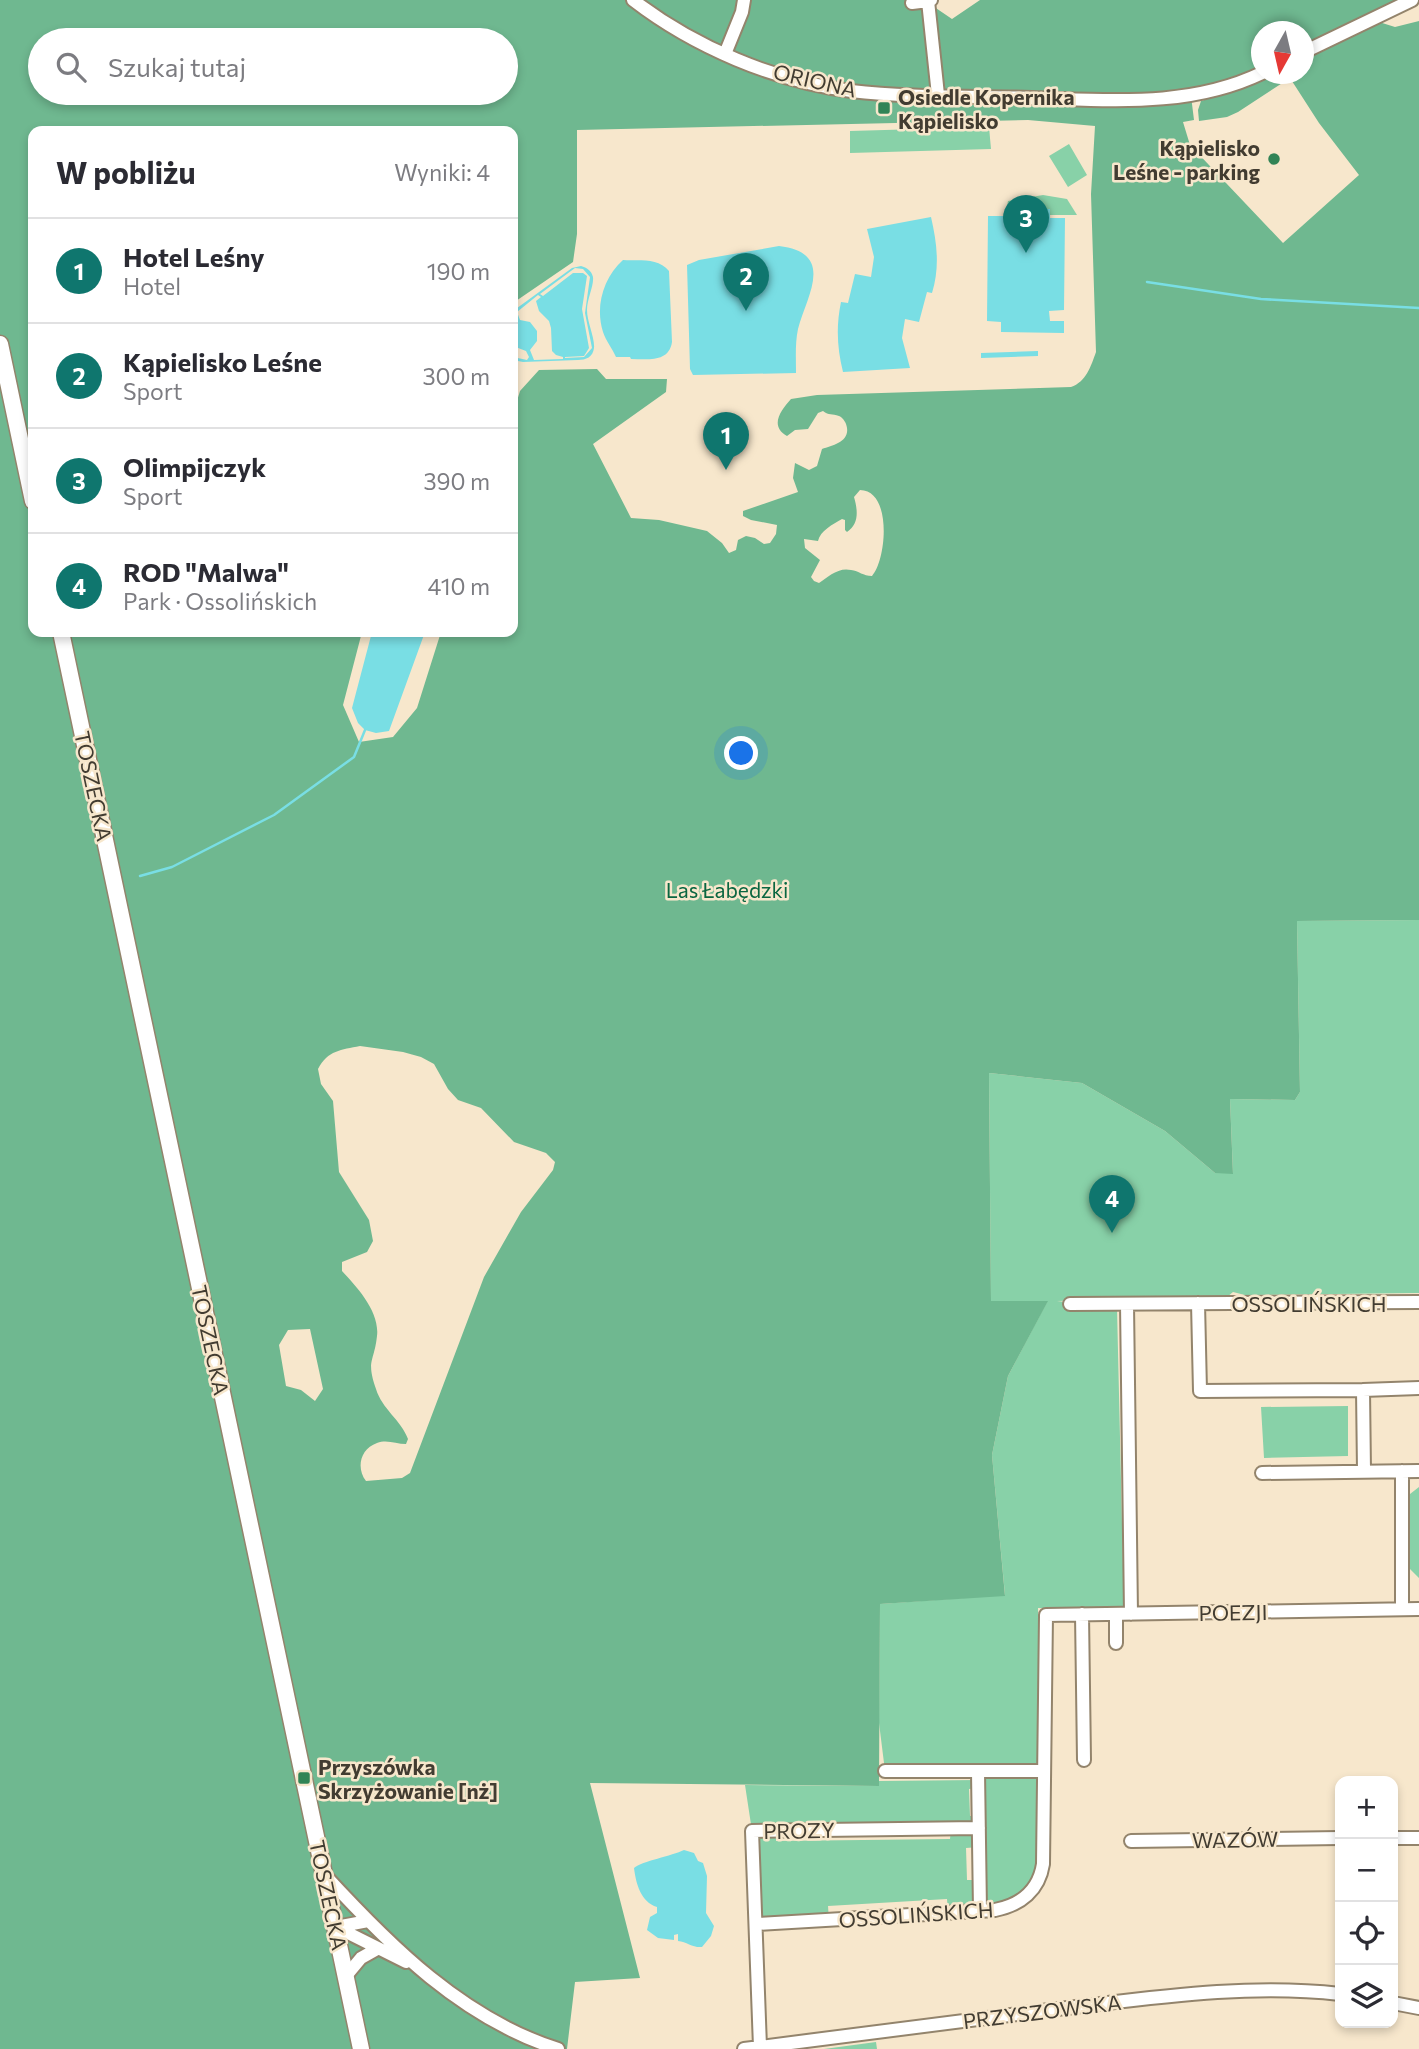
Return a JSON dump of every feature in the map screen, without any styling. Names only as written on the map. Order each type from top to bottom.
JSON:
[{"type":"main road","points":[[0,344],[28,477]]},
{"type":"main road","name":"TOSZECKA","points":[[62,637],[361,2049]]},
{"type":"street","name":"ORIONA","points":[[633,0],[674,28],[725,54],[784,75],[834,88],[879,93],[1137,101],[1164,100],[1224,89],[1251,78]]},
{"type":"street","points":[[725,54],[744,0]]},
{"type":"street","points":[[912,3],[930,0],[938,95]]},
{"type":"street","points":[[1314,47],[1412,0]]},
{"type":"street","name":"OSSOLIŃSKICH","points":[[1070,1304],[1419,1302]]},
{"type":"street","points":[[1127,1304],[1131,1614]]},
{"type":"street","points":[[1198,1304],[1200,1391],[1419,1388]]},
{"type":"street","points":[[1363,1390],[1364,1471]]},
{"type":"street","points":[[1402,1471],[1402,1609]]},
{"type":"street","points":[[1262,1473],[1419,1471]]},
{"type":"street","name":"POEZJI","points":[[1046,1615],[1419,1609]]},
{"type":"street","points":[[1082,1614],[1084,1760]]},
{"type":"street","points":[[1116,1614],[1116,1643]]},
{"type":"street","name":"OSSOLIŃSKICH","points":[[756,1924],[1009,1908],[1029,1894],[1040,1877],[1044,1864],[1046,1615]]},
{"type":"street","points":[[885,1771],[1044,1771]]},
{"type":"street","points":[[978,1772],[980,1910]]},
{"type":"street","name":"PROZY","points":[[760,2047],[752,1831],[979,1828]]},
{"type":"street","name":"WAZÓW","points":[[1130,1841],[1335,1838]]},
{"type":"street","points":[[1398,1838],[1419,1838]]},
{"type":"street","points":[[324,1874],[368,1921],[416,1966],[465,2004],[518,2033],[558,2049]]},
{"type":"street","points":[[336,1927],[368,1921]]},
{"type":"street","points":[[336,1927],[416,1966]]},
{"type":"street","points":[[346,1976],[360,1958],[377,1949]]},
{"type":"street","name":"PRZYSZOWSKA","points":[[744,2049],[1194,1993],[1256,1990],[1335,1994]]},
{"type":"street","points":[[1398,2004],[1419,2008]]},
{"type":"green space","name":"Las Łabędzki","points":[[0,0],[924,0],[952,19],[980,0],[1398,0],[1314,41],[1314,21],[1251,21],[1251,71],[1191,96],[1194,120],[1183,122],[1190,145],[1283,243],[1359,175],[1319,123],[1294,84],[1314,84],[1314,55],[1379,22],[1395,27],[1419,21],[1419,920],[1297,921],[1300,1092],[1295,1100],[1230,1099],[1233,1174],[1215,1173],[1165,1131],[1082,1083],[989,1073],[991,1301],[1048,1301],[1008,1376],[992,1455],[1005,1596],[880,1604],[879,1786],[590,1783],[640,1978],[575,1982],[567,2049],[0,2049]],"holes":[[[860,490],[870,493],[882,513],[884,527],[881,555],[872,576],[846,569],[819,583],[814,581],[811,577],[820,560],[805,548],[804,539],[818,541],[824,531],[842,519],[845,520],[847,532],[854,525],[856,517],[854,497]],[[360,1046],[403,1052],[434,1064],[448,1089],[458,1100],[481,1108],[514,1142],[546,1153],[555,1162],[553,1170],[521,1212],[484,1277],[410,1473],[402,1478],[366,1481],[361,1470],[363,1454],[377,1443],[384,1441],[406,1444],[408,1439],[383,1403],[373,1380],[371,1367],[377,1336],[375,1318],[366,1301],[342,1271],[342,1262],[367,1252],[373,1241],[369,1220],[339,1172],[333,1101],[321,1084],[318,1069],[331,1054]],[[310,1329],[323,1389],[315,1401],[301,1390],[286,1386],[279,1345],[288,1330]]]},
{"type":"green space","name":"Las Łabędzki","points":[[1281,84],[1227,117],[1199,121],[1201,101],[1250,86]]},
{"type":"green space","points":[[989,127],[991,149],[850,153],[850,131]]},
{"type":"green space","points":[[1069,144],[1087,175],[1068,187],[1049,156]]},
{"type":"green space","points":[[1043,195],[1067,199],[1077,215],[1050,215],[1050,209],[1042,210],[1041,216],[1005,216],[1008,201]]},
{"type":"green space","points":[[1419,920],[1419,1293],[1245,1295],[1233,1292],[1227,1297],[1057,1301],[1117,1308],[1124,1610],[1038,1608],[1038,1722],[1044,1771],[1043,1864],[1016,1904],[948,1912],[947,1899],[828,1906],[829,1920],[756,1924],[752,1831],[745,1785],[878,1786],[879,1781],[978,1780],[978,1771],[885,1771],[879,1723],[880,1604],[1005,1595],[992,1455],[1008,1376],[1047,1302],[991,1301],[989,1073],[1082,1083],[1165,1131],[1215,1173],[1233,1173],[1230,1099],[1295,1100],[1300,1092],[1297,921]],"holes":[[[978,1788],[978,1816],[970,1816],[969,1789]],[[951,1829],[950,1839],[776,1841],[776,1831]],[[979,1847],[979,1880],[967,1880],[966,1848]]]},
{"type":"green space","points":[[1348,1406],[1348,1456],[1264,1458],[1261,1407]]},
{"type":"green space","points":[[1419,1487],[1419,1578],[1410,1569],[1410,1494]]},
{"type":"green space","points":[[876,2042],[877,2049],[824,2049]]},
{"type":"water","points":[[1042,209],[1050,209],[1050,218],[1065,218],[1064,310],[1049,311],[1050,321],[1064,321],[1064,333],[1001,332],[1001,322],[987,321],[988,216],[1041,216]]},
{"type":"water","points":[[931,217],[936,246],[936,274],[932,293],[927,292],[919,322],[905,319],[902,338],[910,368],[843,372],[839,354],[839,311],[841,302],[848,303],[855,274],[871,277],[874,257],[867,229]]},
{"type":"water","points":[[779,246],[797,250],[808,257],[813,267],[811,291],[797,334],[796,373],[693,375],[690,369],[687,265],[699,260]]},
{"type":"water","points":[[623,260],[654,262],[669,271],[672,342],[667,354],[662,357],[616,357],[604,335],[600,313],[602,293],[610,275]]},
{"type":"water","points":[[581,266],[590,271],[593,277],[587,310],[594,344],[592,354],[581,360],[518,361],[518,358],[527,360],[529,357],[526,351],[518,348],[518,315],[520,320],[530,322],[537,331],[537,341],[530,350],[534,360],[563,357],[552,351],[549,321],[539,311],[536,301],[541,297],[538,295],[518,311],[518,307],[572,268]],"holes":[[[575,268],[583,269],[590,277],[585,313],[592,348],[584,357],[565,358],[584,356],[589,348],[582,309],[587,276],[573,273],[543,296],[540,294]]]},
{"type":"water","points":[[1038,351],[1038,356],[981,358],[981,353]]},
{"type":"water","points":[[371,637],[423,637],[389,731],[376,733],[365,730],[358,723],[352,708]]},
{"type":"water","points":[[684,1850],[694,1853],[698,1861],[703,1863],[707,1876],[706,1913],[714,1926],[711,1936],[702,1947],[678,1941],[678,1934],[674,1935],[674,1940],[658,1938],[647,1930],[650,1917],[657,1913],[657,1907],[643,1897],[635,1874],[634,1868],[638,1865]]},
{"type":"waterway","points":[[1147,282],[1261,299],[1419,308]]},
{"type":"waterway","points":[[140,876],[172,867],[274,815],[354,757],[365,730]]},
{"type":"place","name":"Osiedle Kopernika Kąpielisko","points":[[884,108]]},
{"type":"place","name":"Kąpielisko Leśne - parking","points":[[1274,159]]},
{"type":"place","name":"Olimpijczyk","points":[[1026,253]]},
{"type":"place","name":"Kąpielisko Leśne","points":[[746,311]]},
{"type":"place","name":"Hotel Leśny","points":[[726,470]]},
{"type":"place","name":"ROD \"Malwa\"","points":[[1112,1233]]},
{"type":"place","name":"Przyszówka Skrzyżowanie [nż]","points":[[304,1778]]}]
